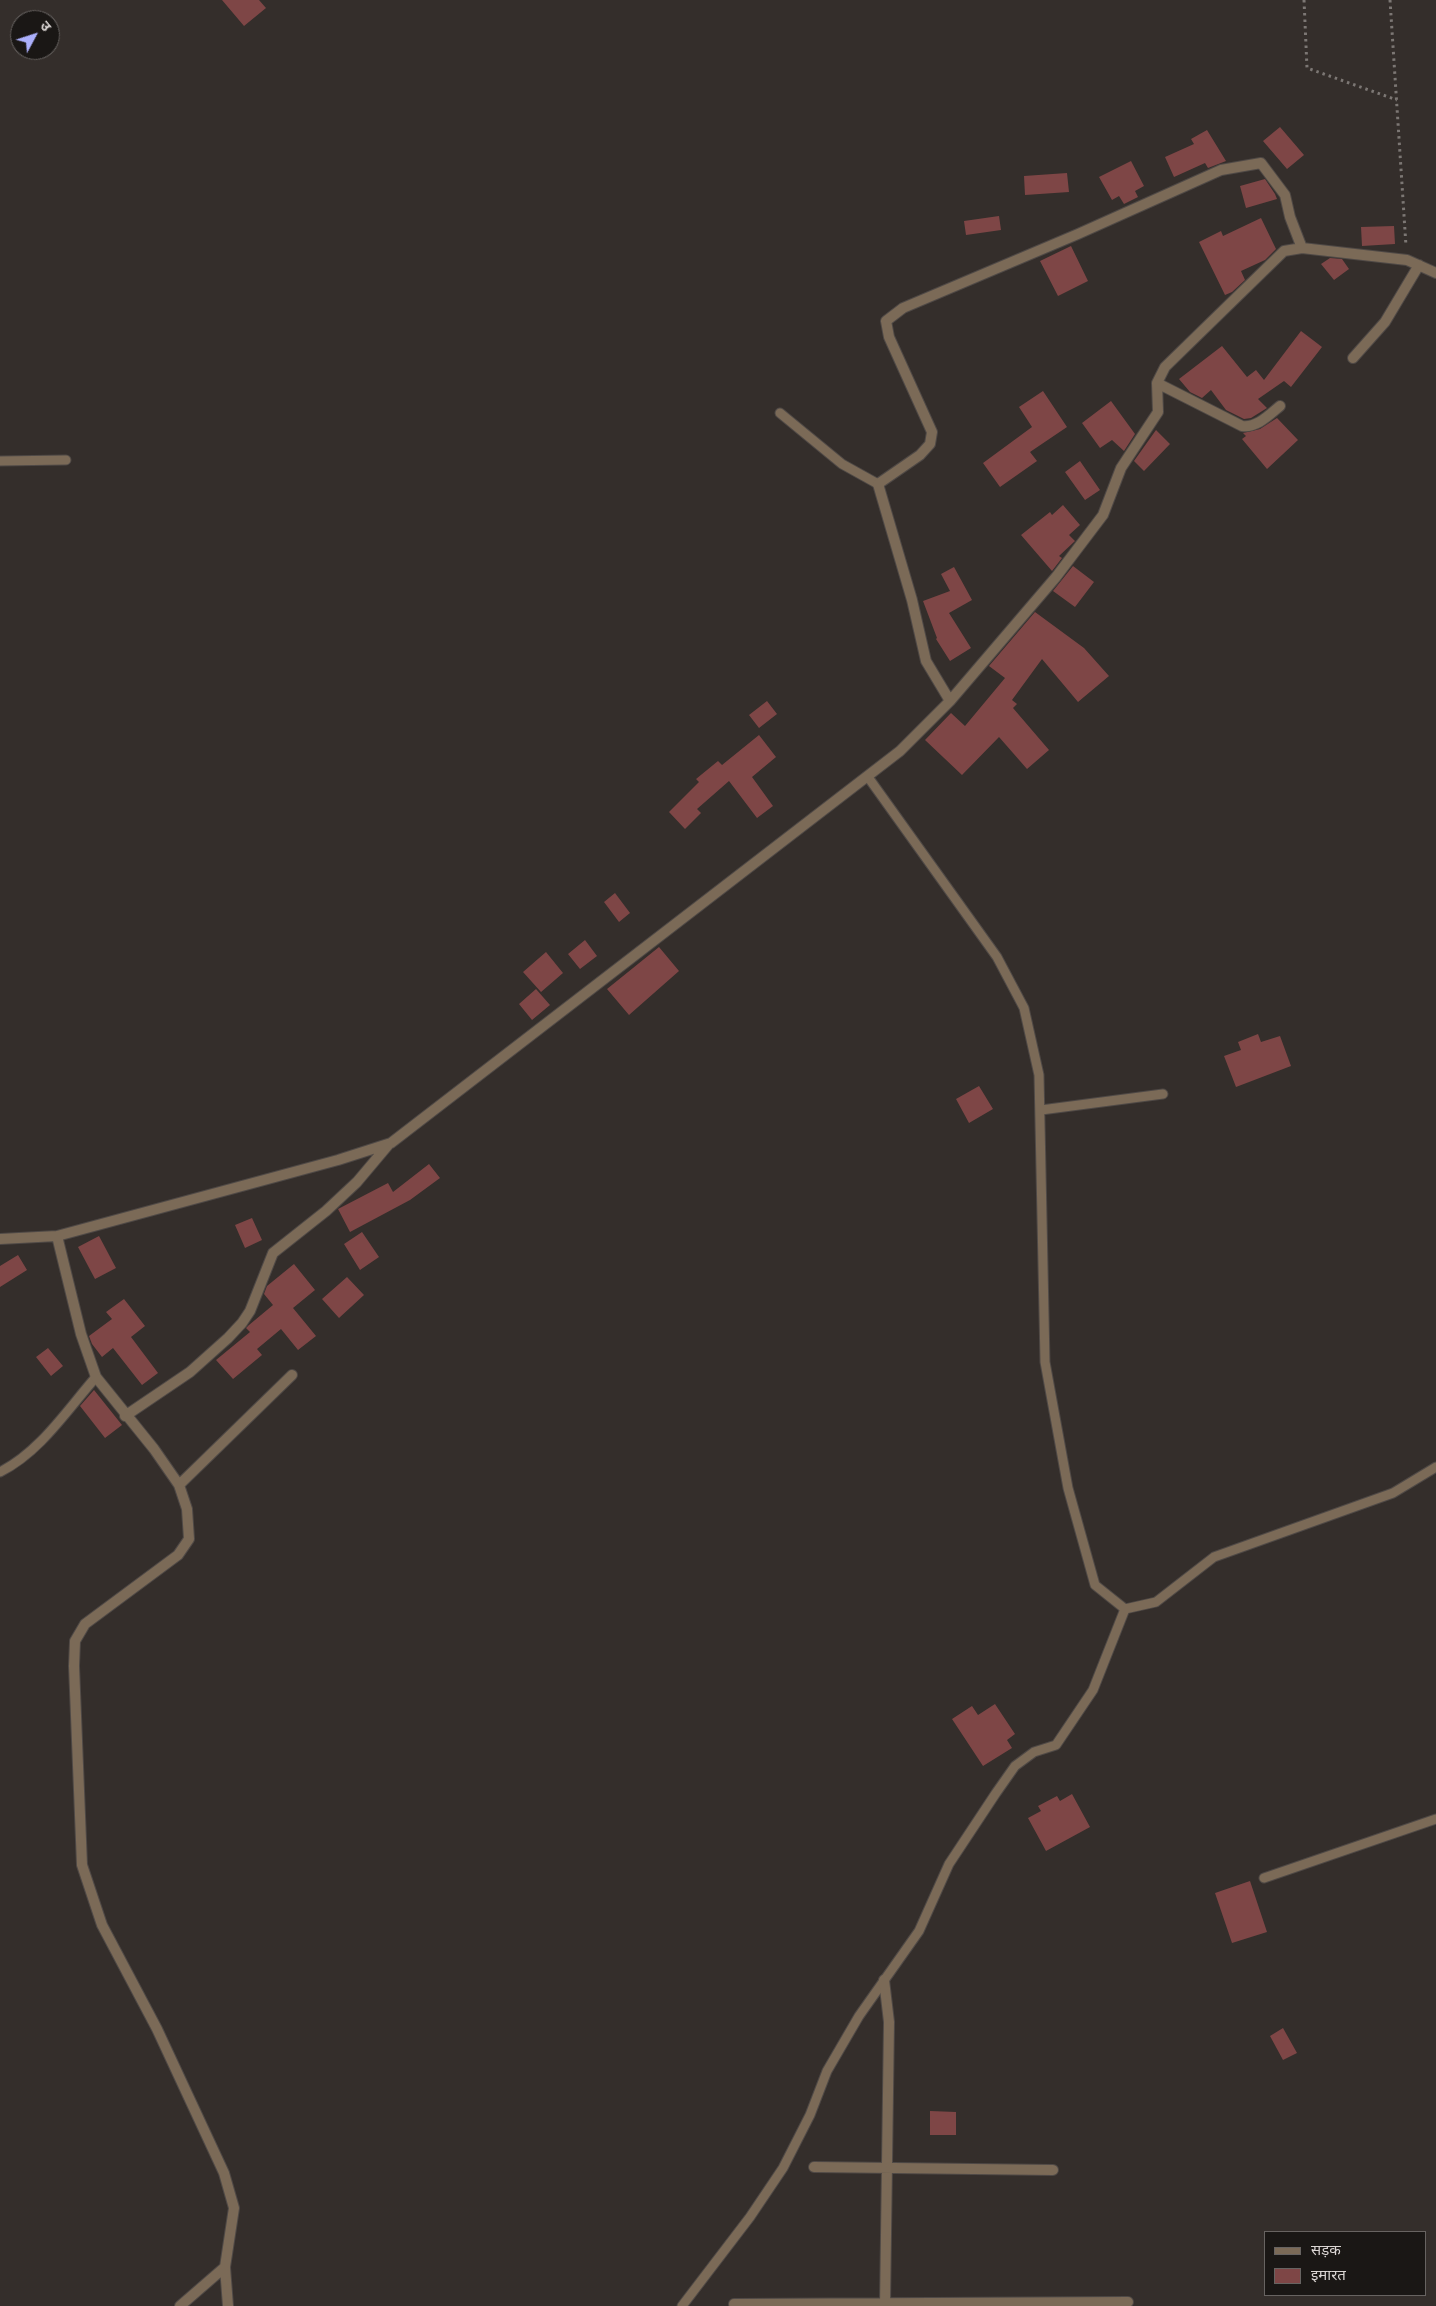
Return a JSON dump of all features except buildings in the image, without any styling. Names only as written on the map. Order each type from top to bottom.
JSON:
[{"type":"street","points":[[950,701],[926,661],[912,600],[878,484],[920,455],[930,444],[932,432],[889,336],[886,321],[903,308],[1078,234],[1221,170],[1261,163],[1285,195],[1290,217],[1302,248]]},
{"type":"street","points":[[125,1416],[190,1372],[228,1338],[250,1311],[273,1253],[326,1211],[357,1182],[390,1143],[868,777],[900,751],[950,701],[1056,577],[1103,515],[1121,468],[1158,412],[1157,383],[1165,367],[1284,251],[1302,248],[1407,260],[1436,273]]},
{"type":"street","points":[[1353,358],[1385,322],[1420,265]]},
{"type":"street","points":[[1157,383],[1242,426],[1248,427],[1258,424],[1280,406]]},
{"type":"street","points":[[0,1239],[57,1236],[338,1160],[390,1143]]},
{"type":"street","points":[[57,1236],[81,1334],[96,1377],[125,1416],[154,1449],[180,1485],[187,1509],[189,1539],[178,1555],[85,1624],[75,1641],[74,1666],[82,1865],[102,1925],[158,2029],[224,2173],[234,2208],[225,2267],[228,2306]]},
{"type":"street","points":[[180,1485],[292,1374]]},
{"type":"street","points":[[884,1980],[889,2022],[885,2305]]},
{"type":"street","points":[[814,2167],[1053,2170]]},
{"type":"street","points":[[180,2306],[225,2267]]},
{"type":"street","points":[[734,2304],[885,2305],[1128,2302]]},
{"type":"lane","points":[[780,413],[842,464],[878,484]]},
{"type":"lane","points":[[0,461],[66,460]]},
{"type":"lane","points":[[868,777],[997,957],[1024,1008],[1039,1075],[1045,1362],[1068,1488],[1095,1585],[1124,1609]]},
{"type":"lane","points":[[1041,1110],[1163,1094]]},
{"type":"lane","points":[[0,1472],[15,1464],[33,1449],[96,1377]]},
{"type":"lane","points":[[1124,1609],[1156,1602],[1214,1557],[1394,1493],[1436,1466]]},
{"type":"lane","points":[[682,2306],[750,2217],[783,2168],[810,2115],[827,2071],[859,2016],[919,1931],[950,1864],[1015,1766],[1034,1752],[1056,1745],[1093,1690],[1124,1609]]},
{"type":"lane","points":[[1264,1878],[1436,1819]]},
{"type":"path","points":[[1304,0],[1307,68],[1397,100]]},
{"type":"path","points":[[1390,0],[1407,260]]}]
